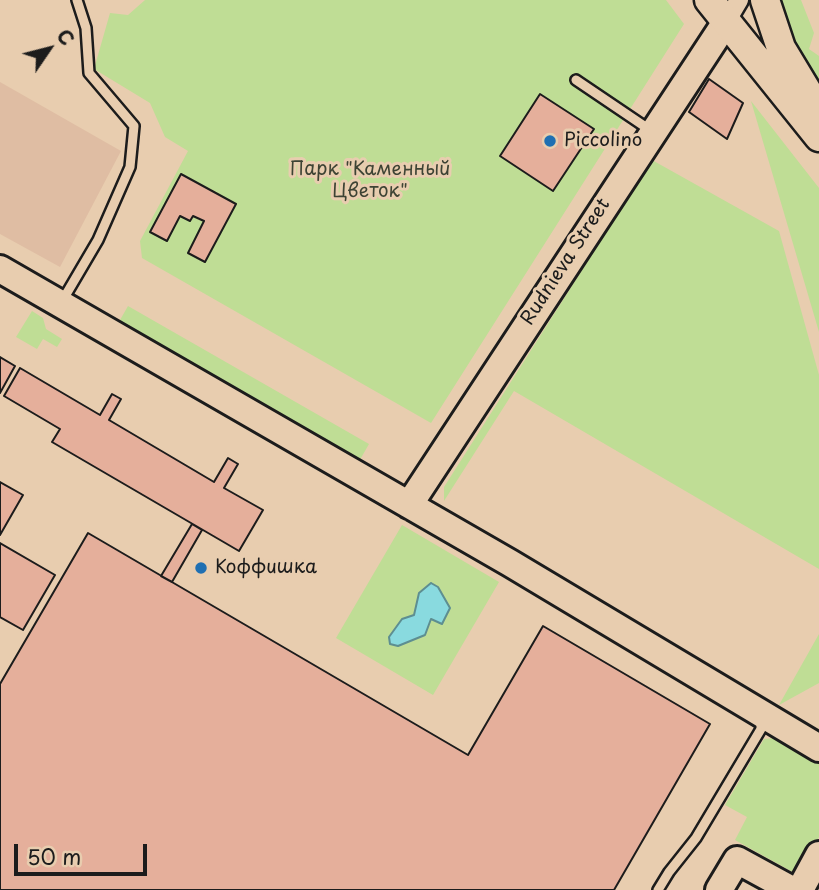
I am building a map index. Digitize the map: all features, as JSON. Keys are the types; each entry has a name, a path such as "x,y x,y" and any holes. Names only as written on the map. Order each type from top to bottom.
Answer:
{"main road":[{"path":"765,0 781,48 819,111"},
{"path":"725,7 819,120"},
{"path":"725,7 819,137"}],"street":[{"name":"Rudnieva Street","path":"409,505 652,131 725,7"},
{"path":"0,270 409,505 819,748"},
{"path":"800,890 819,855"},
{"path":"719,890 737,860 792,890"}],"lane":[{"path":"61,303 98,240 130,167 134,126 89,73 86,28 77,0"},
{"path":"576,80 652,131"},
{"path":"658,890 696,838 761,729 761,713"}],"shaded area":[{"path":"0,82 121,151 60,267 0,234"}],"green space":[{"name":"Парк \"Каменный Цветок\"","path":"145,0 666,0 684,24 431,423 142,258 140,241 188,151 165,137 150,103 94,69 110,13 128,15"},
{"path":"781,0 801,0 814,33 809,49 819,56 819,87 798,60"},
{"path":"751,101 819,188 819,332"},
{"path":"652,160 779,231 819,375 819,569 514,391 444,501 444,487"},
{"path":"128,306 369,444 357,465 116,327"},
{"path":"32,311 43,318 46,329 62,339 57,347 43,339 37,349 16,337"},
{"path":"402,525 499,582 433,695 336,638"},
{"path":"819,634 819,683 779,705"},
{"path":"786,737 819,755 819,837 798,875 735,840 747,817 725,805 764,739"}],"water":[{"path":"431,583 438,587 450,608 442,624 431,619 425,635 398,646 390,644 389,637 402,619 414,615 419,593"}],"building":[{"path":"709,79 743,103 727,139 689,112"},
{"path":"540,94 594,129 553,191 500,156"},
{"path":"181,174 236,204 205,262 188,253 204,221 193,216 190,221 180,216 167,241 150,232"},
{"path":"0,357 15,366 0,393"},
{"path":"20,368 100,415 112,394 121,399 109,420 214,482 228,458 238,464 224,488 263,510 239,551 52,442 60,429 4,396"},
{"path":"0,482 23,495 0,535"},
{"path":"192,524 202,530 172,582 161,576"},
{"path":"88,533 468,755 543,626 710,724 614,890 0,890 0,684"},
{"path":"0,543 55,575 23,630 0,617"}],"place":[{"name":"Piccolino","path":"550,141"},
{"name":"Коффишка","path":"201,568"}]}
